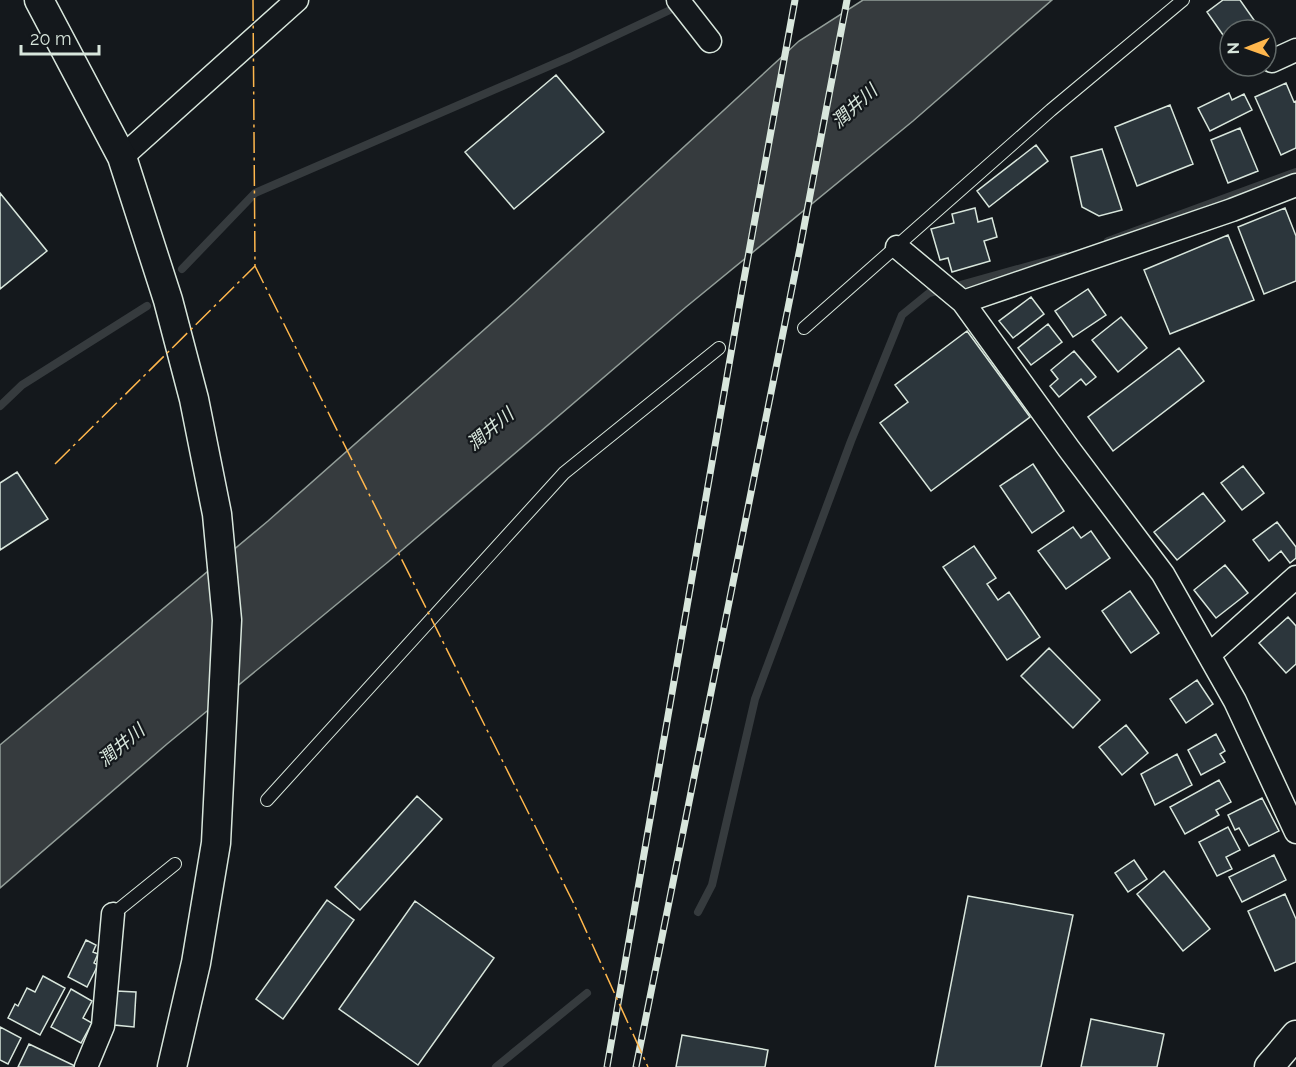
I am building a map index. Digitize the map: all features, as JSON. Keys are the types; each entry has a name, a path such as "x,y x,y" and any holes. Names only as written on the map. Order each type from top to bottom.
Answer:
{"street":[{"path":"39,0 122,157 168,300 194,399 217,514 227,620 216,843 196,963 172,1067"},
{"path":"122,157 297,0"},
{"path":"678,0 710,41"},
{"path":"1278,58 1296,50"},
{"path":"954,294 1221,214 1296,185"},
{"path":"897,247 954,294 1163,574 1235,702 1296,832"},
{"path":"1210,654 1296,577"},
{"path":"87,1067 103,1026 113,914"},
{"path":"1269,1067 1296,1035"}],"lane":[{"path":"804,328 1051,110 1183,0"},
{"path":"267,800 564,473 719,348"},
{"path":"113,914 175,864"}],"water":[{"name":"潤井川","path":"863,0 1052,0 913,121 686,307 388,562 167,744 0,888 0,745 268,521 513,304 799,41"}],"building":[{"path":"1223,0 1240,0 1253,18 1218,18 1218,28 1207,12"},
{"path":"556,75 604,132 514,209 465,152"},
{"path":"1286,83 1294,102 1296,101 1296,148 1281,155 1255,97"},
{"path":"1229,93 1232,100 1244,94 1252,110 1210,131 1198,108"},
{"path":"1170,105 1193,164 1137,186 1115,127"},
{"path":"1240,128 1258,171 1228,183 1211,140"},
{"path":"1036,145 1048,161 989,207 977,191"},
{"path":"1102,149 1122,210 1099,216 1082,207 1071,157"},
{"path":"0,193 47,251 0,289"},
{"path":"975,208 978,222 992,218 997,237 984,241 990,261 952,272 948,258 940,260 931,229 954,223 952,214"},
{"path":"1285,208 1296,236 1296,281 1264,294 1238,227"},
{"path":"1228,235 1254,300 1170,334 1144,270"},
{"path":"1088,289 1106,315 1073,337 1055,311"},
{"path":"1031,297 1044,314 1013,338 999,321"},
{"path":"1121,317 1147,348 1118,372 1092,340"},
{"path":"1048,324 1062,342 1031,365 1018,348"},
{"path":"967,331 1030,417 931,491 880,423 908,402 895,385"},
{"path":"1179,348 1204,381 1113,451 1088,417"},
{"path":"1074,351 1096,377 1086,385 1081,379 1059,397 1050,386 1058,379 1051,370"},
{"path":"1033,464 1064,511 1032,533 1000,486"},
{"path":"1243,466 1264,493 1242,510 1221,483"},
{"path":"17,472 48,519 0,550 0,483"},
{"path":"1203,493 1225,521 1177,560 1154,532"},
{"path":"1277,522 1296,547 1296,558 1290,563 1281,551 1269,561 1253,540"},
{"path":"1073,527 1081,538 1091,531 1110,558 1066,589 1038,551"},
{"path":"974,546 996,578 987,584 998,600 1009,592 1040,637 1007,660 943,567"},
{"path":"1225,565 1248,593 1216,618 1194,590"},
{"path":"1130,591 1159,633 1131,653 1102,611"},
{"path":"1288,617 1296,626 1296,664 1286,673 1259,643"},
{"path":"1049,648 1100,700 1073,728 1021,676"},
{"path":"1197,680 1213,704 1186,723 1170,699"},
{"path":"1126,725 1148,753 1122,775 1099,747"},
{"path":"1216,734 1225,751 1220,754 1225,762 1201,775 1188,750"},
{"path":"1177,754 1192,785 1155,805 1141,774"},
{"path":"1219,780 1231,802 1216,810 1219,815 1185,834 1170,807"},
{"path":"417,796 442,819 360,910 335,887"},
{"path":"1262,798 1279,831 1249,846 1239,828 1235,830 1228,815"},
{"path":"1228,827 1240,850 1226,857 1232,869 1217,876 1199,842"},
{"path":"1274,855 1286,880 1242,902 1229,877"},
{"path":"1134,860 1147,879 1128,892 1115,873"},
{"path":"1164,871 1210,929 1183,951 1137,894"},
{"path":"1285,894 1296,919 1296,962 1275,971 1248,911"},
{"path":"968,896 1073,915 1041,1067 935,1067"},
{"path":"327,900 354,920 283,1019 256,999"},
{"path":"415,901 494,958 418,1065 339,1009"},
{"path":"86,940 96,945 93,952 98,954 94,963 98,965 87,987 68,977"},
{"path":"43,976 65,988 40,1035 8,1018 15,1004 18,1006 27,988 35,992"},
{"path":"71,989 92,1001 83,1018 92,1023 81,1043 51,1027"},
{"path":"116,991 136,992 134,1027 114,1025"},
{"path":"1091,1019 1164,1034 1157,1067 1081,1067"},
{"path":"0,1027 21,1038 8,1064 0,1060"},
{"path":"682,1035 768,1050 765,1067 676,1067"},
{"path":"29,1044 75,1066 18,1067"}],"waterway":[{"path":"182,269 255,193 570,57 670,10"},
{"path":"1108,241 1296,172"},
{"path":"953,287 1065,256"},
{"path":"698,912 712,885 755,699 851,441 902,315 929,293 941,290"},
{"path":"0,406 22,385 147,306"},
{"path":"496,1067 587,993"}],"railway":[{"path":"607,1067 742,290 795,0"},
{"path":"636,1067 800,248 847,0"}],"power":[{"path":"253,0 255,266 573,902 648,1067"},
{"path":"55,464 255,266"}]}
